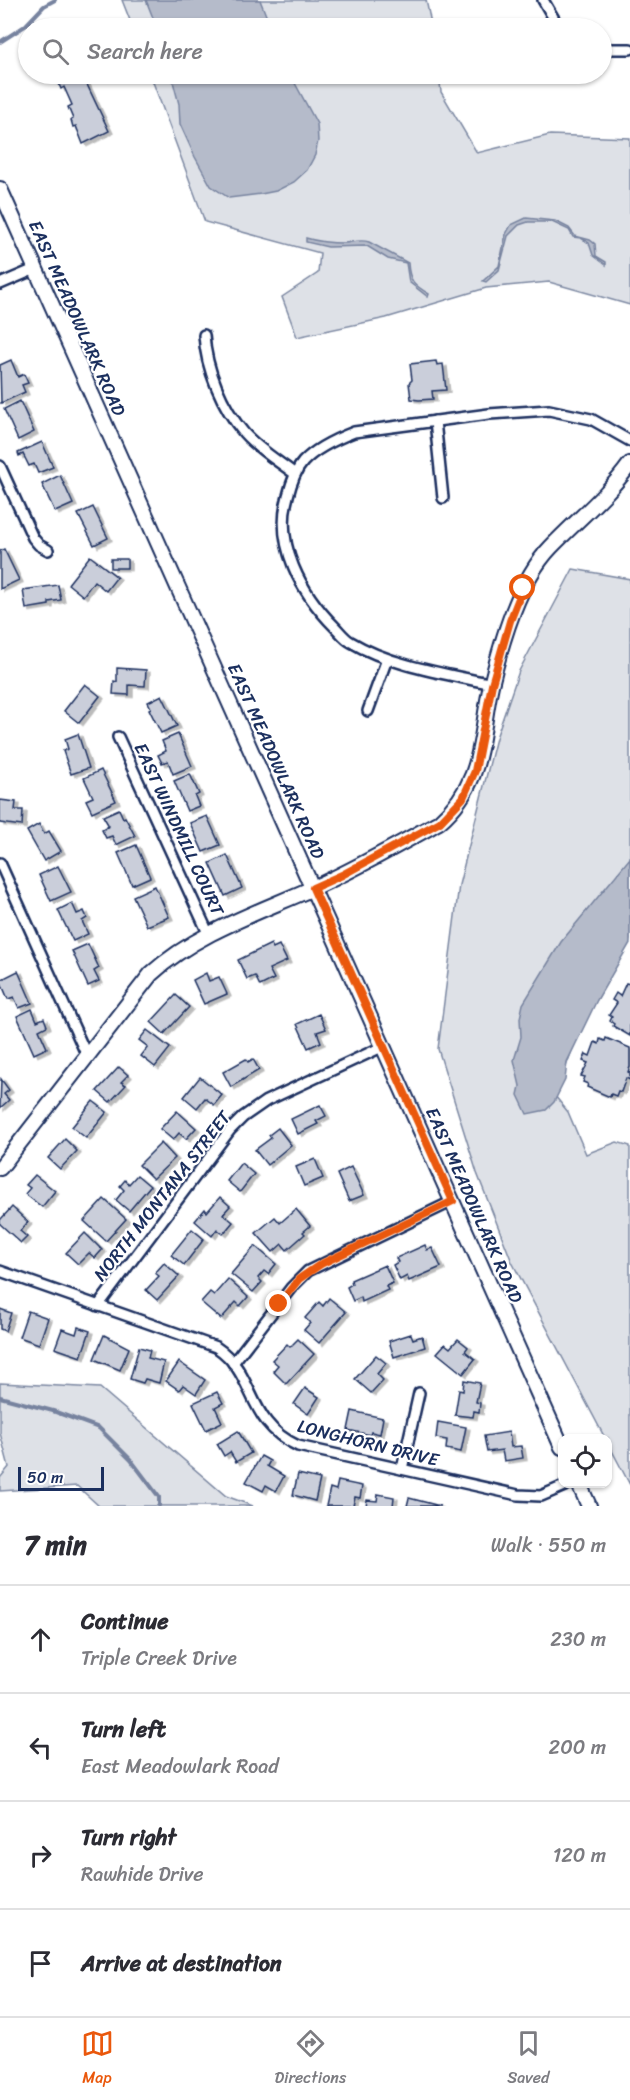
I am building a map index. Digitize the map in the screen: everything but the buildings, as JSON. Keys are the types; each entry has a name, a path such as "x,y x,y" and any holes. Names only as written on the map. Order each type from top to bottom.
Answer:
{"main road":[{"name":"EAST MEADOWLARK ROAD","path":"0,189 558,1438"},
{"path":"0,1167 151,974 179,951 209,935 342,875 433,826 451,813 463,798 475,771 492,684 510,621 523,588 536,565 550,548 599,502 630,464"},
{"path":"581,1488 589,1506"}],"street":[{"path":"543,0 554,18"},
{"path":"612,49 630,49"},
{"path":"0,284 35,268"},
{"path":"204,335 205,349 215,382 234,417 249,437 295,474"},
{"path":"492,684 387,659 350,642 321,613 297,576 285,541 284,508 295,474 314,453 354,432 500,413 549,410 591,419 630,441"},
{"path":"435,421 443,498"},
{"path":"0,466 33,538 48,550"},
{"path":"368,711 387,659"},
{"name":"EAST WINDMILL COURT","path":"118,737 209,935"},
{"path":"0,862 87,1056"},
{"name":"NORTH MONTANA STREET","path":"98,1306 230,1130 243,1117 266,1101 384,1046"},
{"path":"233,1363 291,1288 308,1271 453,1201"},
{"name":"LONGHORN DRIVE","path":"0,1271 209,1344 233,1363 260,1416 280,1436 298,1446 518,1496 533,1497 560,1488"},
{"path":"402,1469 419,1394"}],"shaded area":[{"path":"122,0 426,0 430,18 129,18"},
{"path":"154,84 440,84 441,92 477,153 550,135 630,138 630,305 549,282 486,288 386,318 297,337 282,297 318,273 320,253 205,222"},
{"path":"573,569 630,579 630,940 579,1032 555,1096 568,1112 586,1154 617,1142 630,1146 630,1485 612,1451 612,1434 603,1434 512,1262 477,1173 438,1049 459,885 496,738 519,671"},
{"path":"0,1383 100,1388 226,1496 253,1506 99,1506 77,1486 0,1491 0,1478 9,1467 0,1433"}],"water":[{"path":"146,0 260,0 267,18 153,18"},
{"path":"174,84 295,84 317,124 318,141 315,155 307,170 294,182 276,191 229,198 211,186 195,157 180,124 179,104"},
{"path":"526,218 555,221 569,228 575,236 590,240 595,244 596,256 606,262 606,265 593,255 589,243 581,238 573,237 569,230 552,222 528,222 519,225 508,236 499,270 486,282 483,281 499,266 506,234 511,225"},
{"path":"306,238 345,243 369,242 408,263 411,278 416,285 429,294 428,297 409,282 406,263 388,259 367,246 328,247 306,242"},
{"path":"630,858 630,943 597,1000 567,1062 565,1080 554,1102 546,1110 527,1114 518,1095 520,1086 514,1060 521,1037 520,1018 523,1004 561,942"}],"waterway":[{"path":"33,18 44,6 55,0"},
{"path":"0,42 18,30"},
{"path":"0,1397 53,1411 99,1428 131,1460 159,1497 159,1506"}],"route":[{"path":"279,1304 308,1271 453,1201 313,888 342,875 440,822 463,798 475,771 492,684 510,621 523,588"}]}
